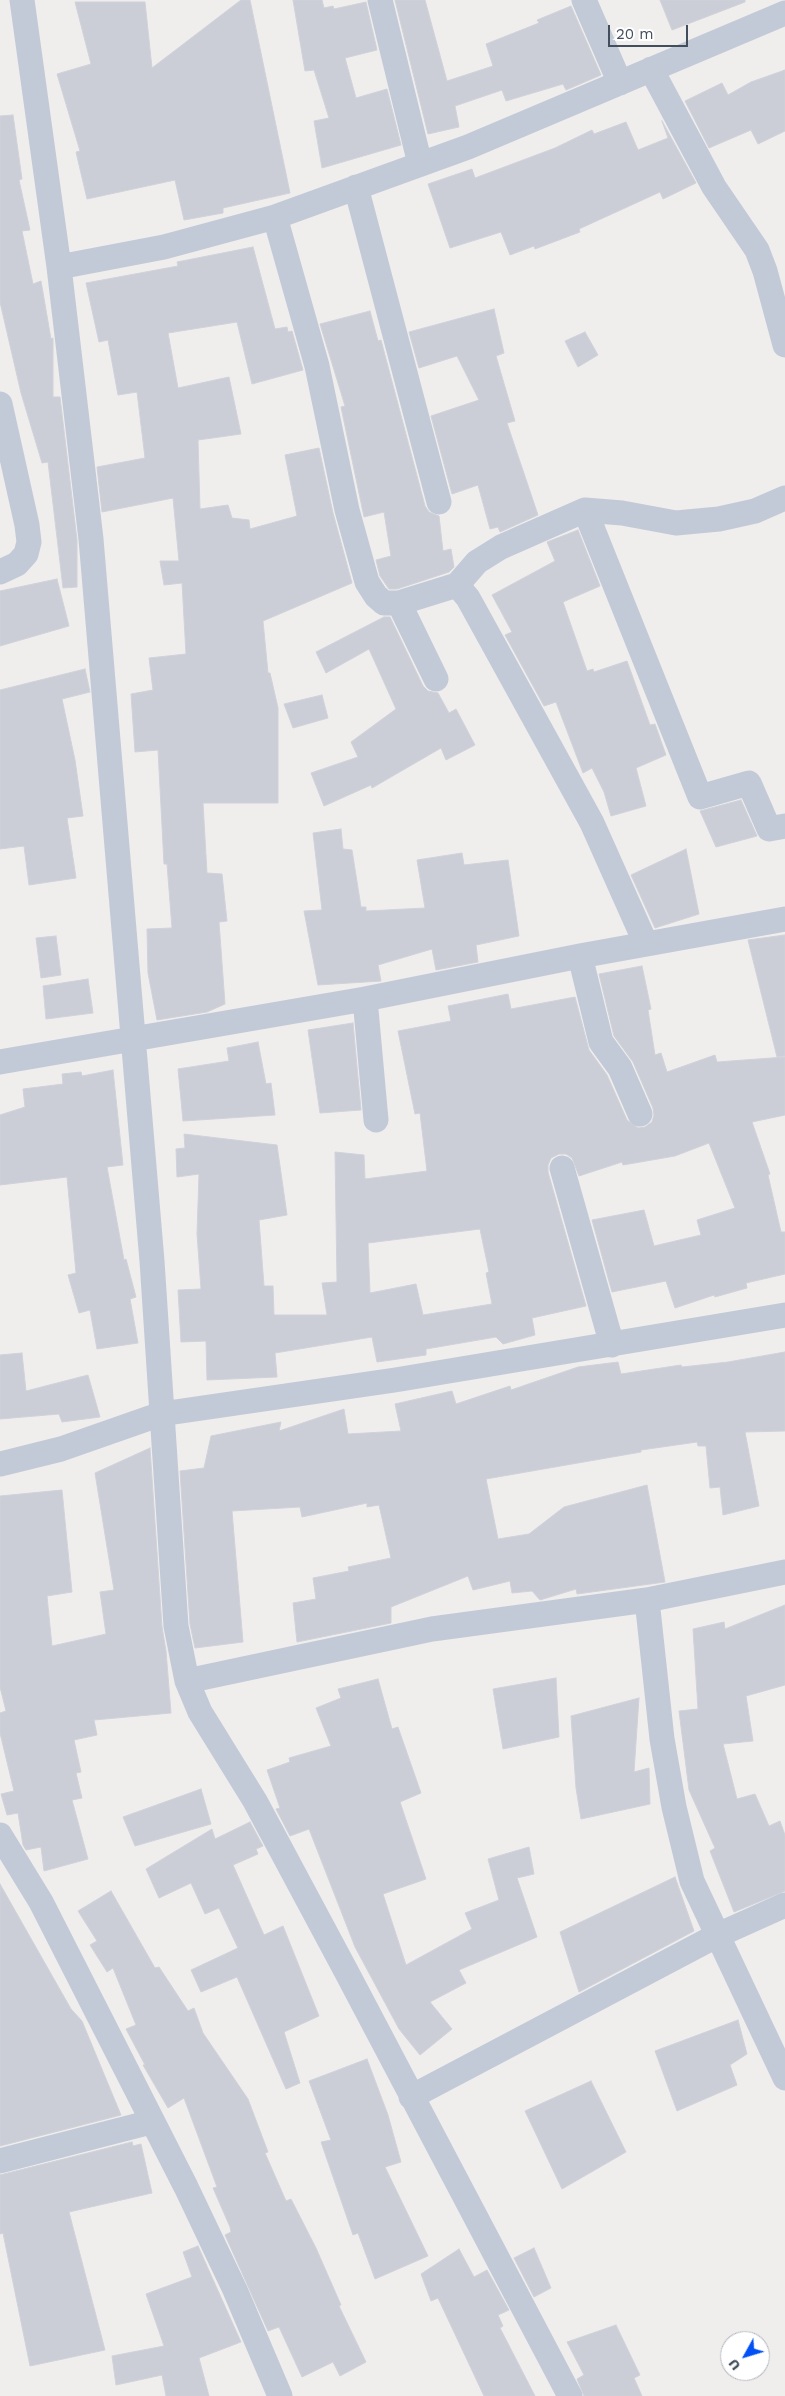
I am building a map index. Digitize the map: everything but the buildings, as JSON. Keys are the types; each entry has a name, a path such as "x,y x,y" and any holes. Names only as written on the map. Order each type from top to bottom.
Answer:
{"street":[{"path":"22,0 59,267 92,539 134,1040 176,1626 187,1681 200,1712 255,1801 570,2396"},
{"path":"380,0 420,164"},
{"path":"584,0 620,83"},
{"path":"59,267 164,247 275,217 468,147 785,13"},
{"path":"651,69 714,187 738,219 756,250 765,271 785,345"},
{"path":"356,188 439,502"},
{"path":"275,217 317,366 347,510 367,582 376,596 384,603 399,603 456,585 477,562 501,547 585,510 622,512 676,523 719,520 755,511 785,498"},
{"path":"0,404 27,525 29,542 26,554 17,564 0,572"},
{"path":"585,510 700,797 749,783 770,829 785,826"},
{"path":"456,585 468,598 592,823 646,944"},
{"path":"399,603 436,679"},
{"path":"0,1062 365,999 580,956 785,919"},
{"path":"580,956 601,1042 620,1068 640,1114"},
{"path":"365,999 376,1120"},
{"path":"562,1168 612,1345"},
{"path":"0,1464 61,1449 161,1414 386,1382 785,1315"},
{"path":"187,1681 432,1629 647,1600 785,1572"},
{"path":"647,1600 662,1739 674,1807 692,1881 716,1936 785,2078"},
{"path":"0,1835 41,1902 235,2290 280,2396"},
{"path":"411,2097 716,1936 785,1905"},
{"path":"0,2161 151,2122"}]}
